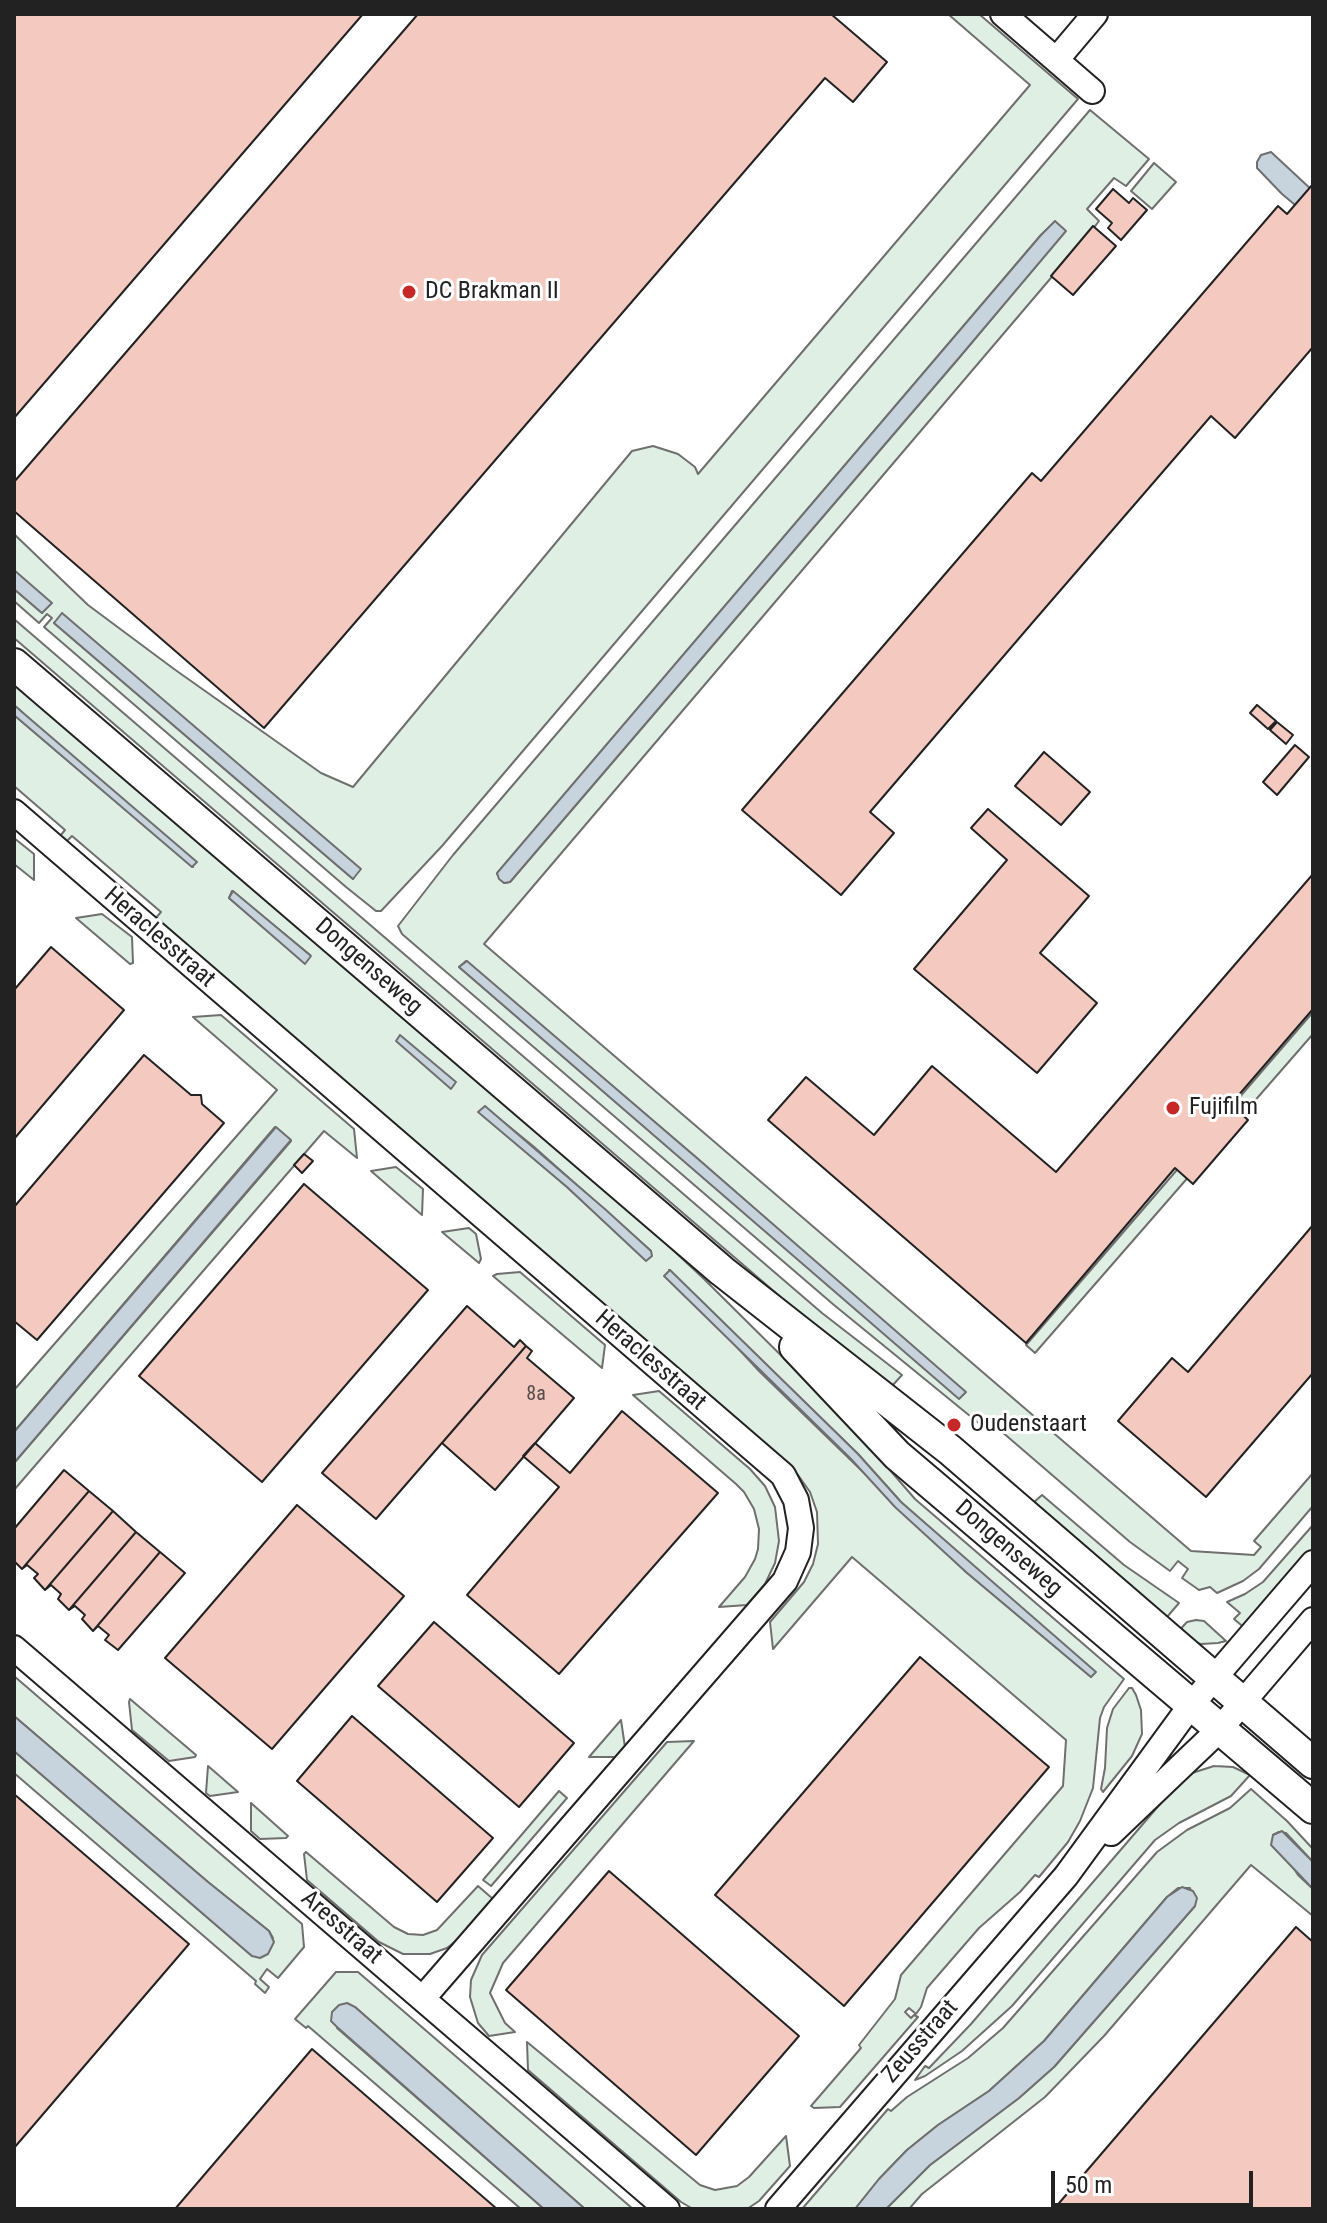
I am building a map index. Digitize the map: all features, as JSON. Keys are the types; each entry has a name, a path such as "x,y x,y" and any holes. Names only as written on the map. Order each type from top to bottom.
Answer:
{"street":[{"path":"1003,14 1092,91"},
{"path":"1057,59 1095,14"},
{"name":"Dongenseweg","path":"14,664 722,1271 950,1450 1313,1763"},
{"name":"Heraclesstraat","path":"14,812 783,1475 796,1500 801,1528 798,1552 785,1581 423,1998"},
{"name":"Dongenseweg","path":"722,1271 897,1455 1313,1808"},
{"path":"1215,1678 1313,1563"},
{"path":"1243,1704 1313,1620"},
{"name":"Aresstraat","path":"14,1648 667,2209"},
{"name":"Zeusstraat","path":"778,2209 1066,1876 1191,1705 1215,1678"},
{"name":"Zeusstraat","path":"1066,1876 1243,1704"}],"green space":[{"path":"948,14 979,14 1078,99 442,846 381,911 376,911 346,887 44,627 52,618 47,614 39,623 14,601 14,589 42,613 14,582 14,534 88,605 321,773 353,787 632,451 653,446 678,454 695,467 698,474 1030,85","holes":["55,622 353,879 54,623"]},
{"path":"1090,110 1149,159 1126,186 1114,178 1087,209 1099,221 1096,225 484,944 1191,1551 1254,1555 1261,1547 1254,1541 1313,1473 1313,1506 1259,1569 1243,1581 1217,1593 1210,1587 1199,1590 1182,1578 1188,1569 1178,1561 1170,1571 1130,1542 987,1419 981,1425 834,1305 402,934 398,926 453,855","holes":["1055,222 1065,231 510,882 504,883 497,874","466,961 698,1159 965,1393 959,1398 459,967"]},
{"path":"1154,163 1176,182 1152,209 1131,191"},
{"path":"14,619 822,1313 902,1375 892,1386 883,1385 14,638"},
{"path":"14,681 641,1220 825,1399 915,1499 1124,1679 1100,1718 1093,1788 1068,1842 1039,1877 1035,1875 979,1928 927,1988 916,2014 909,2008 905,2012 911,2018 914,2015 918,2017 840,2107 811,2106 861,2048 859,2045 895,1999 901,1975 1063,1786 1066,1740 852,1557 773,1649 770,1622 804,1582 818,1544 817,1512 810,1492 798,1475 154,920 161,912 72,836 65,843 60,836 65,830 14,786 14,715 193,867 14,705","holes":["232,891 310,955 305,963 229,898","485,1107 533,1146 651,1251 646,1260 479,1112","669,1270 858,1454 901,1502 1091,1677 966,1572 759,1371"]},
{"path":"14,838 34,854 34,880 14,864"},
{"path":"102,914 132,937 133,963 130,964 76,918"},
{"path":"1313,1012 1313,1034 1035,1353 1026,1345"},
{"path":"221,1015 354,1129 357,1158 324,1131 14,1490 14,1463 291,1141 275,1127 14,1432 14,1390 277,1090 193,1017"},
{"path":"396,1167 423,1189 422,1215 371,1171"},
{"path":"469,1228 476,1234 481,1259 479,1263 442,1232"},
{"path":"520,1272 605,1345 602,1368 493,1276"},
{"path":"659,1391 750,1469 765,1486 775,1507 779,1541 775,1563 765,1584 747,1605 719,1607 745,1577 755,1559 759,1529 754,1509 736,1484 633,1395"},
{"path":"1042,1495 1124,1565 1179,1603 1161,1624 1032,1504"},
{"path":"1313,1525 1313,1553 1247,1630 1234,1619 1240,1613 1227,1602 1263,1582"},
{"path":"1204,1621 1226,1641 1201,1644 1176,1634 1187,1622"},
{"path":"14,1676 302,1924 304,1947 278,1978 267,1969 260,1979 269,1987 265,1993 255,1984 256,1981 14,1773 14,1751 252,1956 273,1938 269,1931 14,1716"},
{"path":"1129,1688 1136,1695 1141,1710 1142,1734 1132,1756 1103,1792 1107,1728 1113,1709"},
{"path":"130,1699 195,1757 169,1761 132,1730"},
{"path":"621,1720 625,1747 616,1757 589,1757"},
{"path":"694,1741 503,1963 490,1993 505,2023 515,2032 489,2036 478,2023 470,1997 471,1980 482,1955 667,1742"},
{"path":"208,1766 238,1792 210,1796 206,1793"},
{"path":"1214,1766 1233,1767 1250,1775 1231,1796 1179,1823 1155,1840 1012,2006 962,2051 915,2080 925,2066 929,2068 971,2024 1167,1796 1189,1774"},
{"path":"1251,1789 1313,1849 1313,1862 1286,1833 1273,1835 1298,1875 1313,1889 1313,1916 1251,1865 1104,2036 1045,2097 922,2194 909,2209 886,2209 930,2165 1019,2098 1054,2067 1195,1906 1190,1888 1178,1888 1044,2041 989,2091 907,2150 855,2209 802,2209 888,2109 891,2111 907,2097 968,2058 1003,2028 1157,1852 1187,1830 1230,1808"},
{"path":"559,1791 567,1798 491,1886 483,1880"},
{"path":"251,1803 288,1836 260,1839 251,1831"},
{"path":"306,1852 394,1927 408,1934 423,1935 437,1930 478,1886 493,1899 461,1937 447,1948 430,1954 403,1954 379,1942 307,1880"},
{"path":"336,1972 358,1972 633,2209 585,2209 355,2007 337,2028 544,2209 521,2209 308,2026 306,2028 295,2019"},
{"path":"527,2042 700,2185 715,2190 737,2186 786,2136 790,2166 759,2201 747,2209 693,2209 528,2070"}],"shaded area":[{"path":"1271,152 1313,191 1313,220 1257,168 1261,155"},
{"path":"1055,221 1066,231 958,359 510,882 504,883 499,879 497,873"},
{"path":"14,570 52,603 42,613 14,589"},
{"path":"62,613 361,869 353,879 54,623"},
{"path":"14,705 197,862 192,867 14,715"},
{"path":"233,891 311,956 305,964 229,898"},
{"path":"467,961 966,1392 959,1399 459,967"},
{"path":"400,1035 456,1082 451,1089 396,1041"},
{"path":"485,1106 606,1210 651,1251 652,1256 646,1261 567,1187 478,1112"},
{"path":"276,1127 291,1140 14,1463 14,1432"},
{"path":"670,1270 858,1454 901,1502 1096,1672 1091,1677 966,1572 895,1507 851,1459 664,1276"},
{"path":"14,1716 269,1931 274,1942 268,1954 260,1958 252,1956 14,1751"},
{"path":"1282,1831 1313,1862 1313,1889 1271,1845 1273,1835"},
{"path":"1182,1887 1193,1891 1197,1898 1195,1906 1054,2067 1019,2098 930,2165 886,2209 855,2209 907,2150 989,2091 1044,2041 1167,1897"},
{"path":"347,2003 585,2209 544,2209 331,2021 332,2012 339,2005"}],"building":[{"path":"14,14 363,14 14,418"},
{"name":"DC Brakman II","path":"418,14 831,14 887,62 853,102 825,78 264,728 14,511 14,482"},
{"path":"1313,184 1313,347 1235,438 1211,416 1033,622 870,812 894,833 841,895 742,810 1032,473 1041,481 1278,206 1287,214"},
{"path":"1113,189 1129,203 1133,198 1147,210 1121,240 1108,228 1112,223 1096,209"},
{"path":"1093,226 1116,246 1073,295 1051,276"},
{"path":"1257,705 1276,721 1268,729 1250,713"},
{"path":"1277,722 1293,735 1286,744 1270,730"},
{"path":"1295,745 1309,757 1277,795 1263,782"},
{"path":"1044,752 1090,792 1061,825 1015,786"},
{"path":"988,809 1089,896 1040,953 1097,1003 1037,1073 914,969 1007,860 971,828"},
{"name":"Fujifilm","path":"1313,874 1313,1009 1231,1104 1248,1120 1193,1184 1175,1168 1026,1343 768,1120 806,1077 874,1135 932,1066 1056,1172"},
{"path":"51,947 124,1010 14,1139 14,990"},
{"path":"144,1055 191,1095 201,1095 202,1104 224,1123 37,1340 14,1321 14,1207"},
{"path":"304,1154 313,1161 302,1173 294,1165"},
{"path":"304,1184 428,1290 262,1482 139,1376"},
{"path":"1313,1225 1313,1373 1206,1497 1118,1421 1172,1358 1188,1372"},
{"path":"467,1306 514,1347 520,1340 526,1346 376,1519 322,1473"},
{"path":"526,1346 532,1351 527,1358 574,1398 495,1490 442,1443"},
{"path":"622,1411 718,1493 559,1674 467,1595 559,1487 523,1456 535,1443 570,1473"},
{"path":"64,1470 89,1491 22,1569 14,1561 14,1529"},
{"path":"89,1491 113,1511 45,1590 34,1578 38,1574 27,1565 22,1569"},
{"path":"297,1505 404,1596 272,1749 165,1658"},
{"path":"113,1511 136,1532 69,1610 58,1599 61,1594 51,1585 45,1590"},
{"path":"136,1532 160,1552 93,1631 82,1619 85,1615 75,1606 69,1610"},
{"path":"160,1552 185,1573 118,1650 105,1640 109,1635 98,1626 93,1631"},
{"path":"434,1622 574,1743 519,1807 378,1686"},
{"path":"920,1657 1049,1767 844,2006 715,1895"},
{"path":"352,1716 493,1838 437,1902 297,1781"},
{"path":"14,1794 189,1944 14,2148"},
{"path":"609,1871 799,2036 696,2155 506,1990"},
{"path":"1296,1927 1313,1942 1313,2209 1054,2209"},
{"path":"312,2049 497,2209 175,2209"}],"place":[{"name":"DC Brakman II","path":"409,292"},
{"name":"Fujifilm","path":"1173,1108"},
{"name":"Oudenstaart","path":"954,1425"}]}
